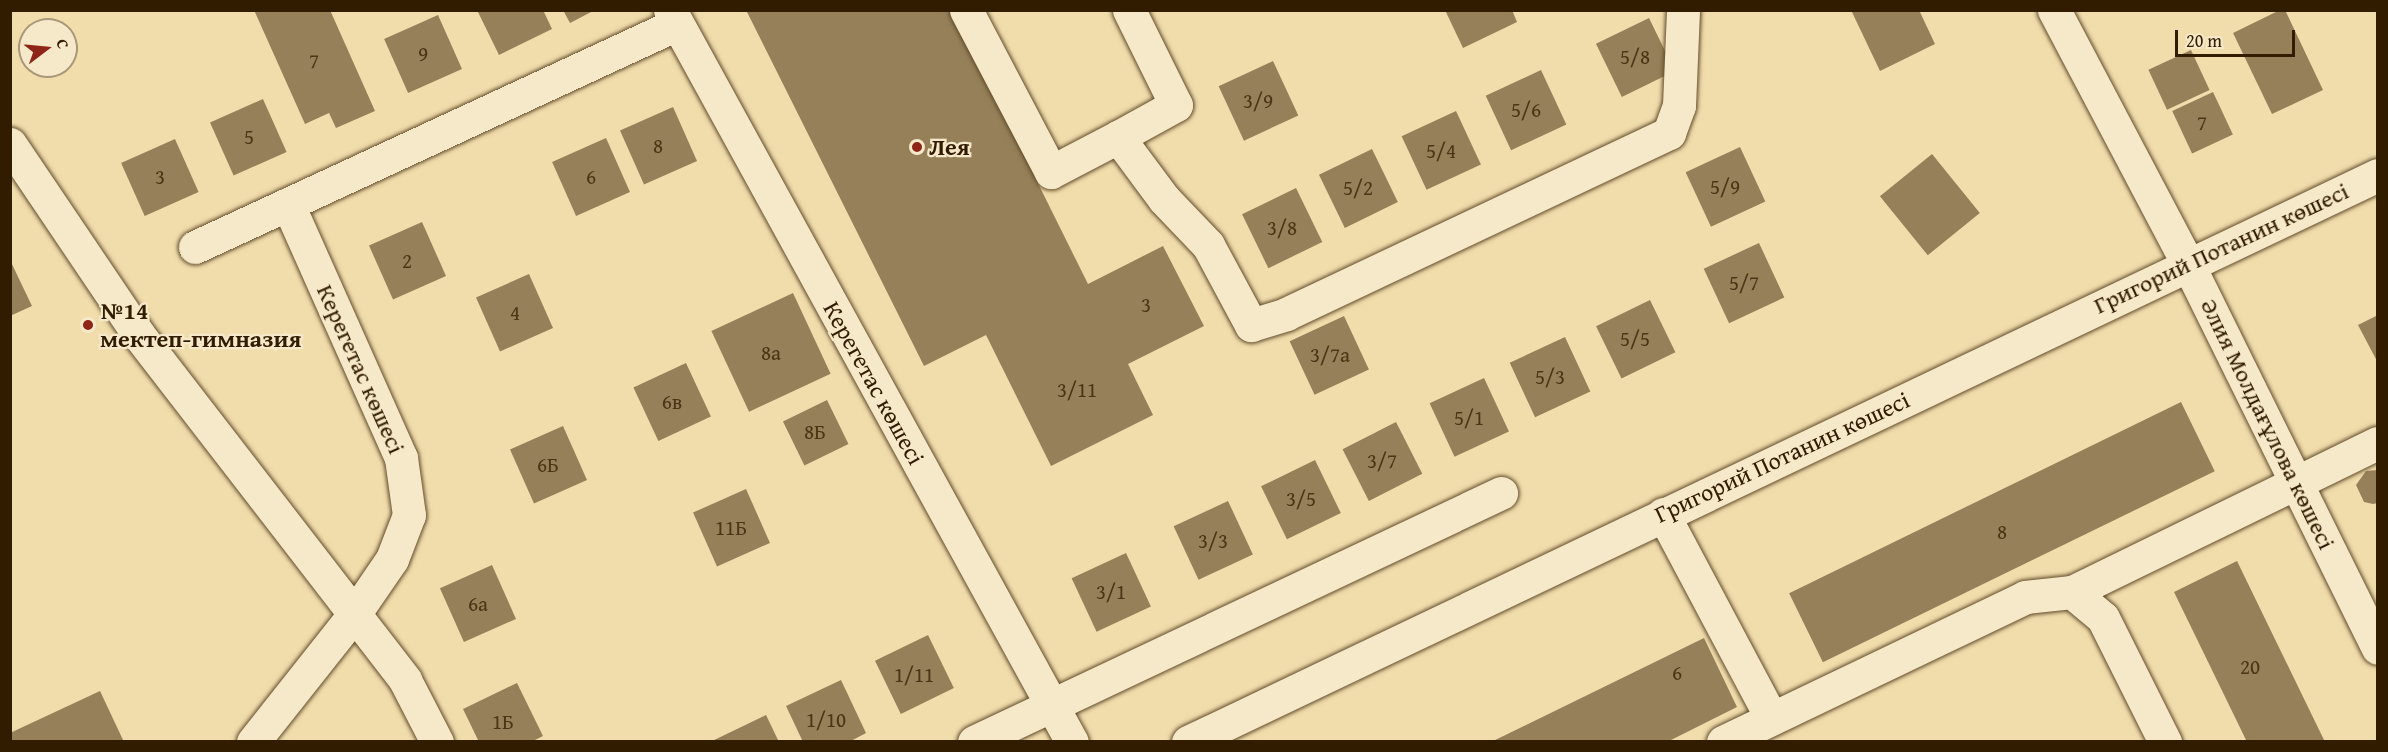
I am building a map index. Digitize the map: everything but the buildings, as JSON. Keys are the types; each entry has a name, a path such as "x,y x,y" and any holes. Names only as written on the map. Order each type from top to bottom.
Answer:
{"street":[{"path":"966,10 1051,172 1176,105 1129,10"},
{"path":"1118,137 1164,199 1208,245 1251,325 1286,314 1669,133 1679,106 1683,10"},
{"name":"Әлия Молдағұлова көшесі","path":"2054,10 2188,264 2298,482 2378,648"},
{"name":"Керегетас көшесі","path":"195,247 674,17 1072,741"},
{"path":"10,144 138,334 353,616 405,680 437,741"},
{"name":"Григорий Потанин көшесі","path":"1188,741 2378,175"},
{"name":"Керегетас көшесі","path":"253,741 353,616 392,559 409,515 401,458 288,204"},
{"path":"1723,741 2025,597 2072,592 2378,443"},
{"path":"974,741 1501,493"},
{"path":"1662,514 1771,717"},
{"path":"2072,592 2103,618 2157,739"}],"place":[{"name":"Лея","path":"917,147"},
{"name":"№14 мектеп-гимназия","path":"88,325"}]}
